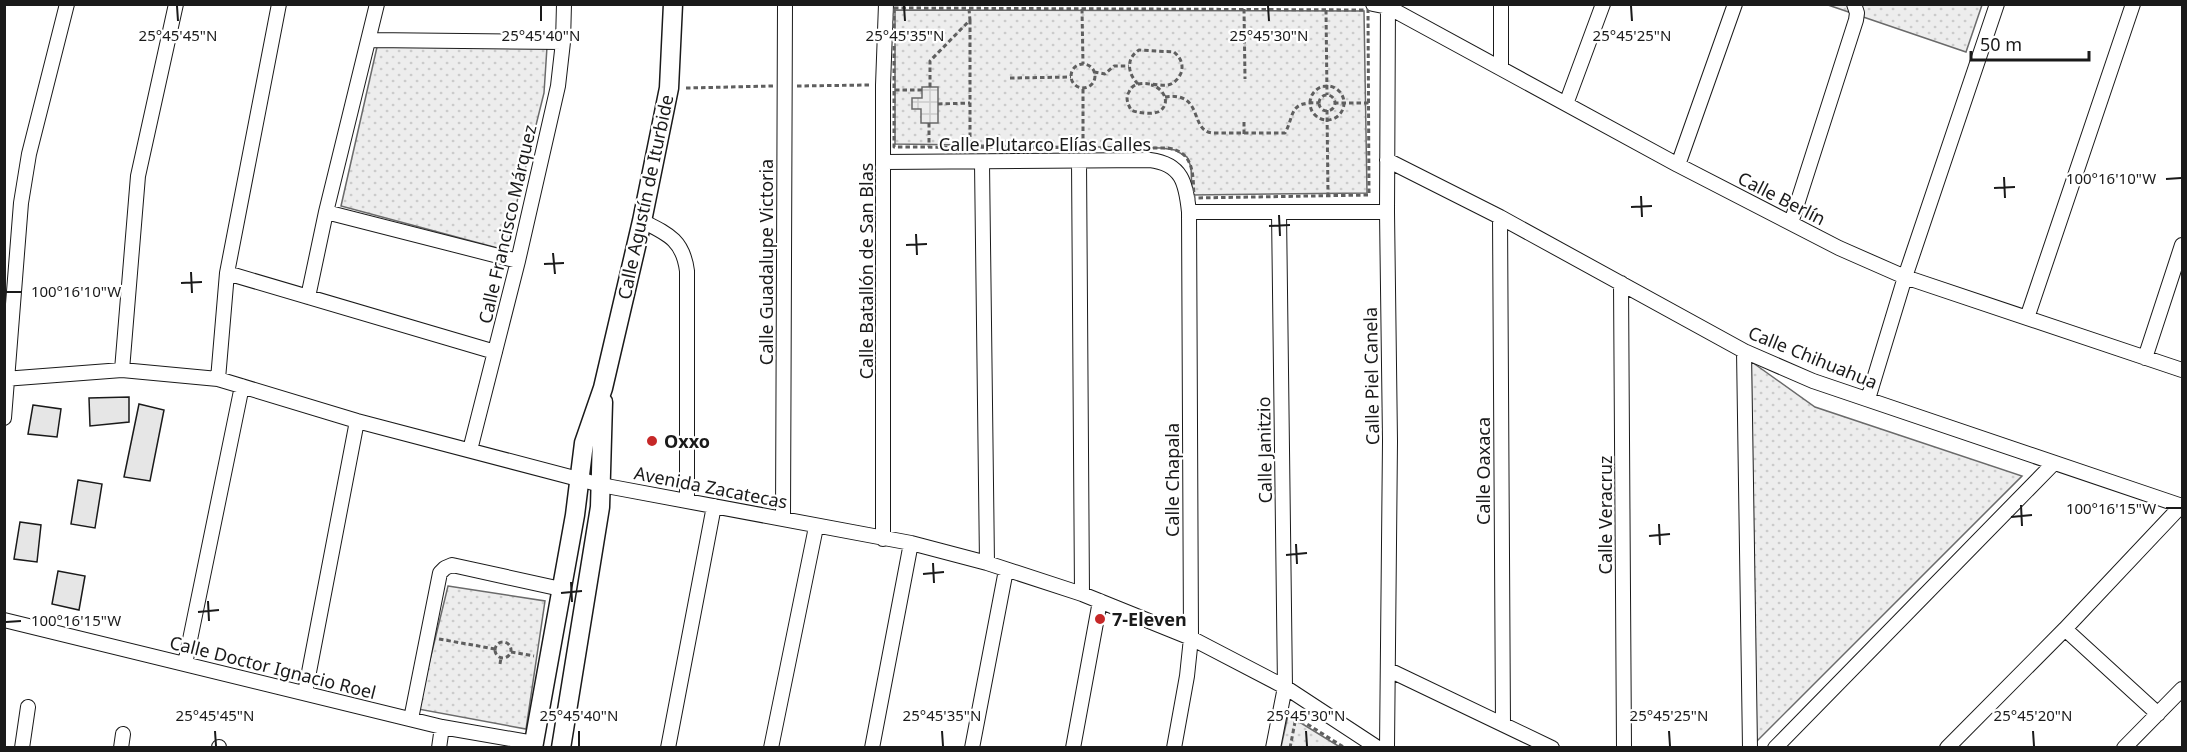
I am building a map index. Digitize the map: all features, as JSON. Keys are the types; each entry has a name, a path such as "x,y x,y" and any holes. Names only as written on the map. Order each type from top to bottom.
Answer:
{"street":[{"path":"4,418 21,203 27,164 67,4"},
{"path":"122,370 138,176 176,4"},
{"path":"218,379 226,273 279,4"},
{"path":"308,297 326,212 377,4"},
{"name":"Calle Francisco Márquez","path":"470,450 518,261 558,86 564,4"},
{"name":"Calle Agustín de Iturbide","path":"533,745 584,443 603,388 642,221 669,88 673,4"},
{"name":"Calle Guadalupe Victoria","path":"783,519 785,4"},
{"name":"Calle Batallón de San Blas","path":"883,539 886,4"},
{"name":"Calle Berlín","path":"1373,4 1388,6 1678,165 1867,261 1905,277 2182,370"},
{"path":"1501,68 1502,4"},
{"path":"1566,104 1603,4"},
{"path":"1678,165 1735,4"},
{"path":"1868,399 1905,277 1997,4"},
{"path":"2027,318 2133,4"},
{"name":"Calle Piel Canela","path":"1387,747 1390,441 1387,212 1388,6"},
{"path":"1791,223 1856,20 1855,6"},
{"path":"370,40 563,42"},
{"path":"1081,154 1082,594"},
{"name":"Calle Plutarco Elías Calles","path":"884,162 982,163 1081,154 1160,161 1172,167 1181,176 1186,190 1189,212"},
{"name":"Calle Chihuahua","path":"1387,160 1500,217 1744,351 1803,377 2182,505"},
{"path":"982,163 987,563"},
{"path":"326,212 518,261"},
{"path":"1189,212 1387,212"},
{"name":"Calle Chapala","path":"1174,747 1188,676 1191,638 1189,212"},
{"name":"Calle Janitzio","path":"1279,212 1285,687"},
{"name":"Calle Oaxaca","path":"1500,217 1503,724"},
{"path":"642,221 669,235 680,246 685,258 687,271 687,500"},
{"path":"2145,358 2182,245"},
{"path":"226,273 495,352"},
{"name":"Calle Veracruz","path":"1621,283 1624,747"},
{"path":"1744,351 1750,747"},
{"name":"Avenida Zacatecas","path":"7,379 122,370 218,379 357,421 579,480 816,527 911,543 987,563 1082,594 1191,638 1285,687 1378,747"},
{"path":"185,664 242,386"},
{"name":"Calle Agustín de Iturbide","path":"561,747 598,524 603,388"},
{"path":"305,693 357,421"},
{"path":"1774,747 2054,463"},
{"path":"1947,747 2065,629 2182,505"},
{"path":"668,747 714,506"},
{"path":"771,747 816,527"},
{"path":"872,747 911,543"},
{"path":"411,719 440,573 445,568 452,565 561,589"},
{"path":"972,747 1006,570"},
{"path":"1073,747 1100,601"},
{"name":"Calle Doctor Ignacio Roel","path":"4,620 442,727 533,745"},
{"path":"2065,629 2158,714"},
{"path":"1389,670 1552,747"},
{"path":"1274,747 1285,687"},
{"path":"2124,747 2182,689"},
{"path":"22,747 28,707"},
{"path":"439,747 442,727"}],"path":[{"path":"894,8 969,8 1368,10 1369,195 1194,198 1192,165 1188,157 1174,149 1081,154 970,147 894,147 894,8"},
{"path":"969,8 970,147"},
{"path":"1082,9 1083,64"},
{"path":"1244,9 1245,79"},
{"path":"1326,9 1327,95"},
{"path":"930,87 930,61 970,20"},
{"path":"1138,84 1131,75 1129,66 1133,55 1139,50 1174,52 1180,58 1182,67 1178,79 1168,85 1151,84 1138,84 1131,88 1127,96 1130,107 1137,112 1160,112 1164,106 1165,97 1160,88 1151,84"},
{"path":"1083,64 1091,67 1094,72 1094,82 1089,87 1083,88 1075,85 1071,77 1073,69 1083,64"},
{"path":"1094,72 1106,74 1114,66 1129,66"},
{"path":"1010,78 1071,77"},
{"path":"1327,86 1339,91 1344,103 1338,115 1327,119 1318,117 1314,113 1311,102 1318,88 1327,86"},
{"path":"1081,154 1083,88"},
{"path":"894,90 922,90"},
{"path":"1327,95 1333,98 1334,103 1332,108 1327,110 1321,108 1319,103 1322,96 1327,95"},
{"path":"1165,97 1179,97 1189,103 1196,112 1200,127 1208,133 1285,134 1293,112 1300,106 1311,102 1319,103"},
{"path":"938,104 970,103"},
{"path":"1334,103 1369,103"},
{"path":"1327,110 1328,196"},
{"path":"1244,122 1244,134"},
{"path":"929,123 929,147"},
{"path":"438,638 495,649"},
{"path":"499,643 506,643 510,646 511,652 507,657 501,658 497,656 495,649 499,643"},
{"path":"511,652 534,656"},
{"path":"500,664 501,658"},
{"path":"1290,747 1296,717 1345,747"}],"shaded area":[{"path":"1828,5 1982,5 1966,52"},
{"path":"895,10 1364,11 1367,193 1192,195 1191,167 1187,157 1175,150 1161,148 895,144"},
{"path":"377,47 547,47 544,93 505,250 341,206"},
{"path":"922,87 938,87 938,123 921,123 921,109 912,109 912,98 922,98"},
{"path":"1749,360 1815,407 2022,476 1752,746"},
{"path":"448,586 545,601 526,729 418,709"},
{"path":"1288,715 1340,747 1281,747"}],"building":[{"path":"129,397 129,422 90,426 89,398"},
{"path":"139,404 164,410 150,481 124,477"},
{"path":"33,405 61,409 57,437 28,434"},
{"path":"78,480 102,484 95,528 71,524"},
{"path":"20,522 41,525 37,562 14,559"},
{"path":"58,571 85,576 79,610 52,604"}],"place":[{"name":"Oxxo","path":"652,441"},
{"name":"7-Eleven","path":"1100,619"}]}
